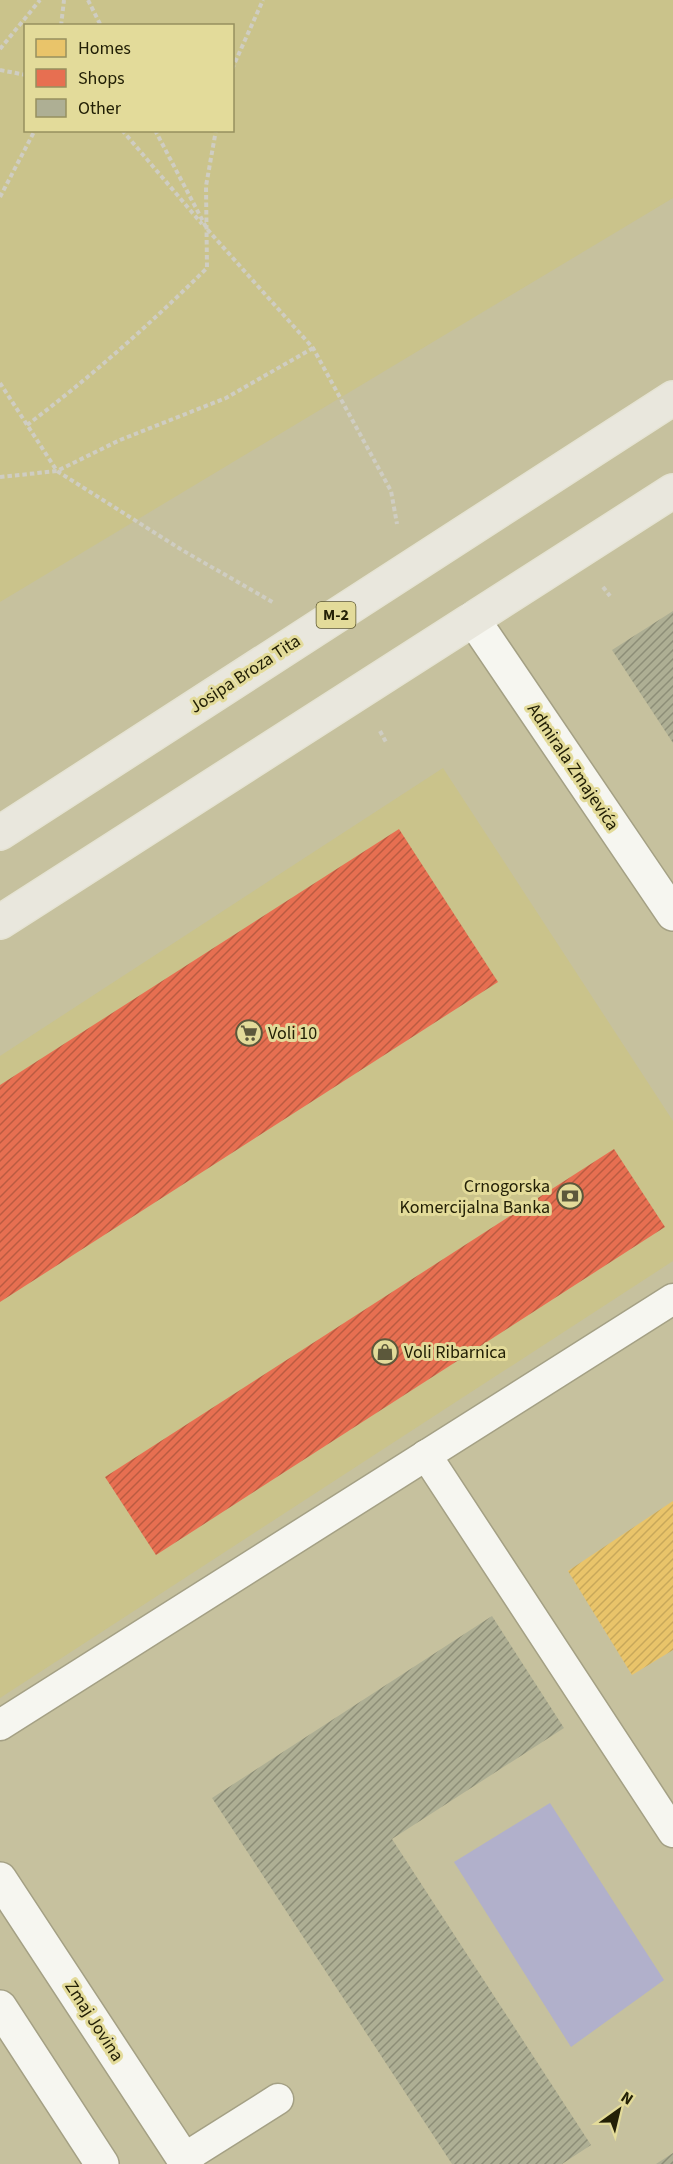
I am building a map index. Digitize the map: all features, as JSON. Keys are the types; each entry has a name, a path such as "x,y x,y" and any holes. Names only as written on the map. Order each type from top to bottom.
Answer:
{"main road":[{"name":"Josipa Broza Tita","path":"0,833 673,398"},
{"path":"0,922 673,491"}],"street":[{"name":"Admirala Zmajevića","path":"473,619 673,914"},
{"name":"Zmaj Jovina","path":"0,1879 185,2162"},
{"path":"0,2007 102,2164"}],"lane":[{"path":"0,1725 673,1299"},
{"path":"426,1455 673,1832"},
{"path":"185,2162 278,2098"}],"path":[{"path":"0,49 40,0"},
{"path":"61,24 64,0"},
{"path":"88,0 100,24"},
{"path":"234,65 263,0"},
{"path":"0,70 24,75"},
{"path":"0,197 35,132"},
{"path":"124,132 313,348 392,490 405,570"},
{"path":"156,132 207,229"},
{"path":"27,425 72,392 139,334 207,268 206,186 216,132"},
{"path":"0,477 57,471 120,440 226,398 313,348"},
{"path":"0,383 57,471 182,550 316,628"}],"shaded area":[{"path":"0,0 673,0 673,198 0,602"},
{"path":"443,768 673,1121 673,1261 0,1698 0,1056"},
{"path":"550,1803 664,1980 571,2047 454,1862"}],"building: Homes":[{"path":"673,1501 673,1650 632,1675 568,1571"}],"building: Shops":[{"name":"Voli 10","path":"399,829 498,982 0,1302 0,1085"},
{"name":"Voli Ribarnica","path":"614,1149 665,1227 156,1555 105,1477"}],"building: Other":[{"path":"673,611 673,743 612,650"},
{"path":"492,1616 564,1728 392,1839 591,2145 562,2164 452,2164 212,1798"},
{"path":"673,2153 673,2164 656,2164"}],"place":[{"name":"Voli 10","path":"249,1033"},
{"name":"Crnogorska Komercijalna Banka","path":"570,1196"},
{"name":"Voli Ribarnica","path":"385,1352"}]}
